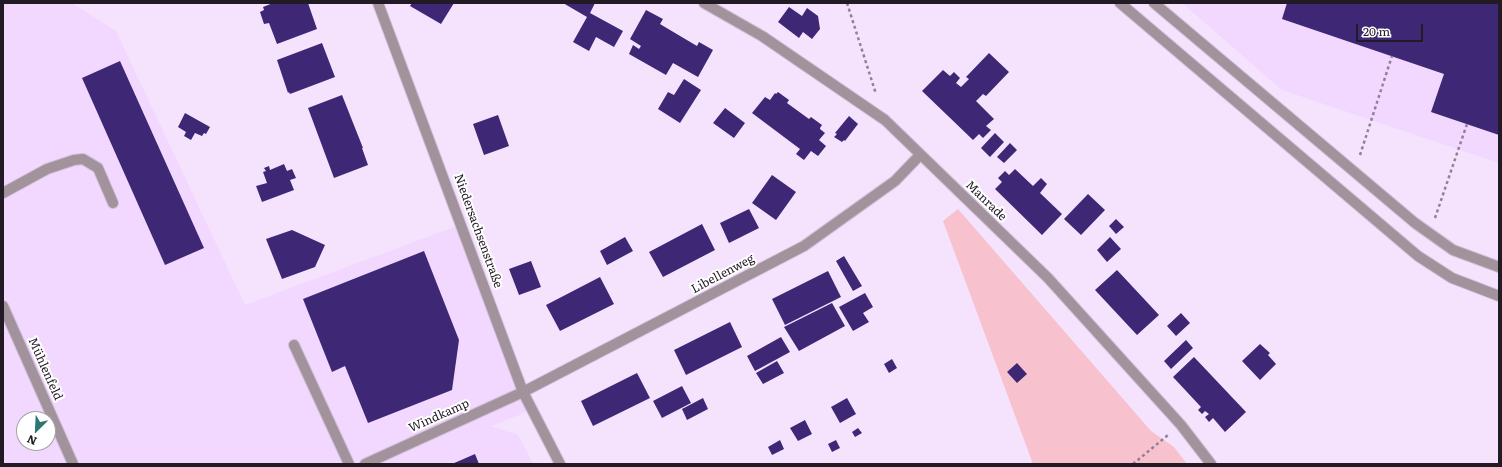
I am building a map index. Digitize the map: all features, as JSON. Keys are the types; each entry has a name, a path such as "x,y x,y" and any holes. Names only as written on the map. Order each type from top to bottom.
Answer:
{"street":[{"name":"Niedersachsenstraße","path":"378,3 523,392 560,464"},
{"name":"Manrade","path":"704,3 762,36 885,120 1048,278 1181,425 1210,464"},
{"path":"1120,3 1418,256 1452,278 1499,296"},
{"path":"1154,3 1429,233 1453,250 1499,267"},
{"name":"Libellenweg","path":"523,392 804,246 895,181 920,155"},
{"path":"3,193 47,168 74,160 83,159 98,168 113,203"},
{"name":"Mühlenfeld","path":"3,306 73,464"},
{"path":"294,345 349,464"},
{"name":"Windkamp","path":"365,464 523,392"}],"path":[{"path":"847,3 885,120"},
{"path":"1355,172 1392,56"},
{"path":"1429,233 1467,124"},
{"path":"1133,464 1181,425"}],"shaded area":[{"path":"3,3 72,3 116,31 245,305 462,224 532,410 491,426 518,435 533,464 3,464"},
{"path":"1182,3 1499,3 1499,163 1282,90"},
{"path":"958,209 1151,431 1174,447 1187,464 1033,464 943,221"}],"building":[{"path":"273,3 308,3 317,29 277,44 269,23 264,24 260,12 264,10 263,7"},
{"path":"412,3 454,3 441,24 410,6"},
{"path":"563,3 595,3 590,13 623,31 614,47 596,37 589,51 573,42 587,17"},
{"path":"1287,3 1499,3 1499,135 1431,112 1444,74 1282,19"},
{"path":"789,7 802,16 807,8 818,16 820,29 812,39 803,32 799,38 778,22"},
{"path":"646,10 663,19 660,24 670,30 697,46 699,42 713,50 698,77 673,63 666,75 629,54 633,45 639,49 641,46 630,39"},
{"path":"322,43 335,77 290,94 289,92 288,93 277,60"},
{"path":"989,53 1009,72 986,96 983,94 976,101 994,119 986,126 991,130 983,138 979,134 973,140 922,91 943,70 950,76 954,72 960,78 956,83 961,87 969,79 966,77"},
{"path":"120,61 204,248 165,265 82,78"},
{"path":"684,79 701,90 680,123 658,109 668,92 674,95"},
{"path":"778,92 789,100 787,103 809,119 811,117 822,125 820,129 825,133 819,140 826,146 818,156 811,151 804,160 796,154 800,149 752,113 765,97 770,100 775,93 776,94"},
{"path":"342,95 363,148 368,165 334,178 308,108"},
{"path":"725,108 745,123 734,138 713,123"},
{"path":"185,113 210,127 206,134 204,133 202,136 195,133 191,140 184,136 186,132 178,127"},
{"path":"498,115 509,146 484,155 473,124"},
{"path":"849,116 858,124 845,141 844,140 842,142 834,137 837,134 835,133"},
{"path":"995,133 1004,142 990,157 981,148"},
{"path":"1010,143 1017,150 1004,163 997,157"},
{"path":"284,164 287,171 292,169 296,178 290,180 294,190 262,202 256,186 267,183 263,172 266,171 264,168 269,166 270,170"},
{"path":"1015,169 1033,186 1041,178 1047,184 1040,193 1062,214 1042,235 995,189 1002,182 998,178 1005,171 1009,175"},
{"path":"772,175 796,192 776,220 752,203"},
{"path":"1088,194 1105,210 1081,235 1064,219"},
{"path":"749,209 759,228 729,243 720,223"},
{"path":"1116,219 1124,227 1116,234 1109,226"},
{"path":"702,224 715,250 663,277 649,252"},
{"path":"292,230 325,245 315,267 282,279 266,239"},
{"path":"625,237 633,251 607,265 600,251"},
{"path":"1110,237 1121,249 1107,262 1097,250"},
{"path":"424,251 459,340 452,390 368,423 345,366 332,372 303,299"},
{"path":"844,256 862,286 853,291 836,261"},
{"path":"531,261 541,287 519,295 509,269"},
{"path":"1117,270 1159,315 1137,335 1095,290"},
{"path":"828,271 841,297 785,325 772,299"},
{"path":"600,277 614,304 560,331 546,305"},
{"path":"865,293 873,307 863,313 869,322 853,331 839,307"},
{"path":"832,303 845,326 799,351 784,327"},
{"path":"1181,313 1190,323 1176,336 1167,326"},
{"path":"730,322 742,347 686,375 674,350"},
{"path":"781,337 790,352 755,371 747,356"},
{"path":"1186,340 1193,348 1171,369 1164,361"},
{"path":"1260,344 1270,353 1268,355 1276,364 1260,380 1242,361"},
{"path":"1194,357 1246,412 1225,432 1213,418 1209,422 1205,417 1209,414 1205,411 1202,414 1198,410 1201,407 1173,377"},
{"path":"892,359 897,368 889,373 884,364"},
{"path":"777,361 784,373 763,384 756,373"},
{"path":"1017,363 1027,374 1017,383 1007,372"},
{"path":"637,373 650,398 593,426 581,401"},
{"path":"682,386 691,403 662,418 653,401"},
{"path":"703,398 708,409 687,420 682,409"},
{"path":"847,398 856,414 840,423 831,407"},
{"path":"805,420 812,434 798,441 790,428"},
{"path":"858,428 862,433 855,437 852,432"},
{"path":"780,440 784,449 772,455 768,447"},
{"path":"836,440 840,448 832,452 828,444"},
{"path":"475,454 479,464 452,464"}]}
